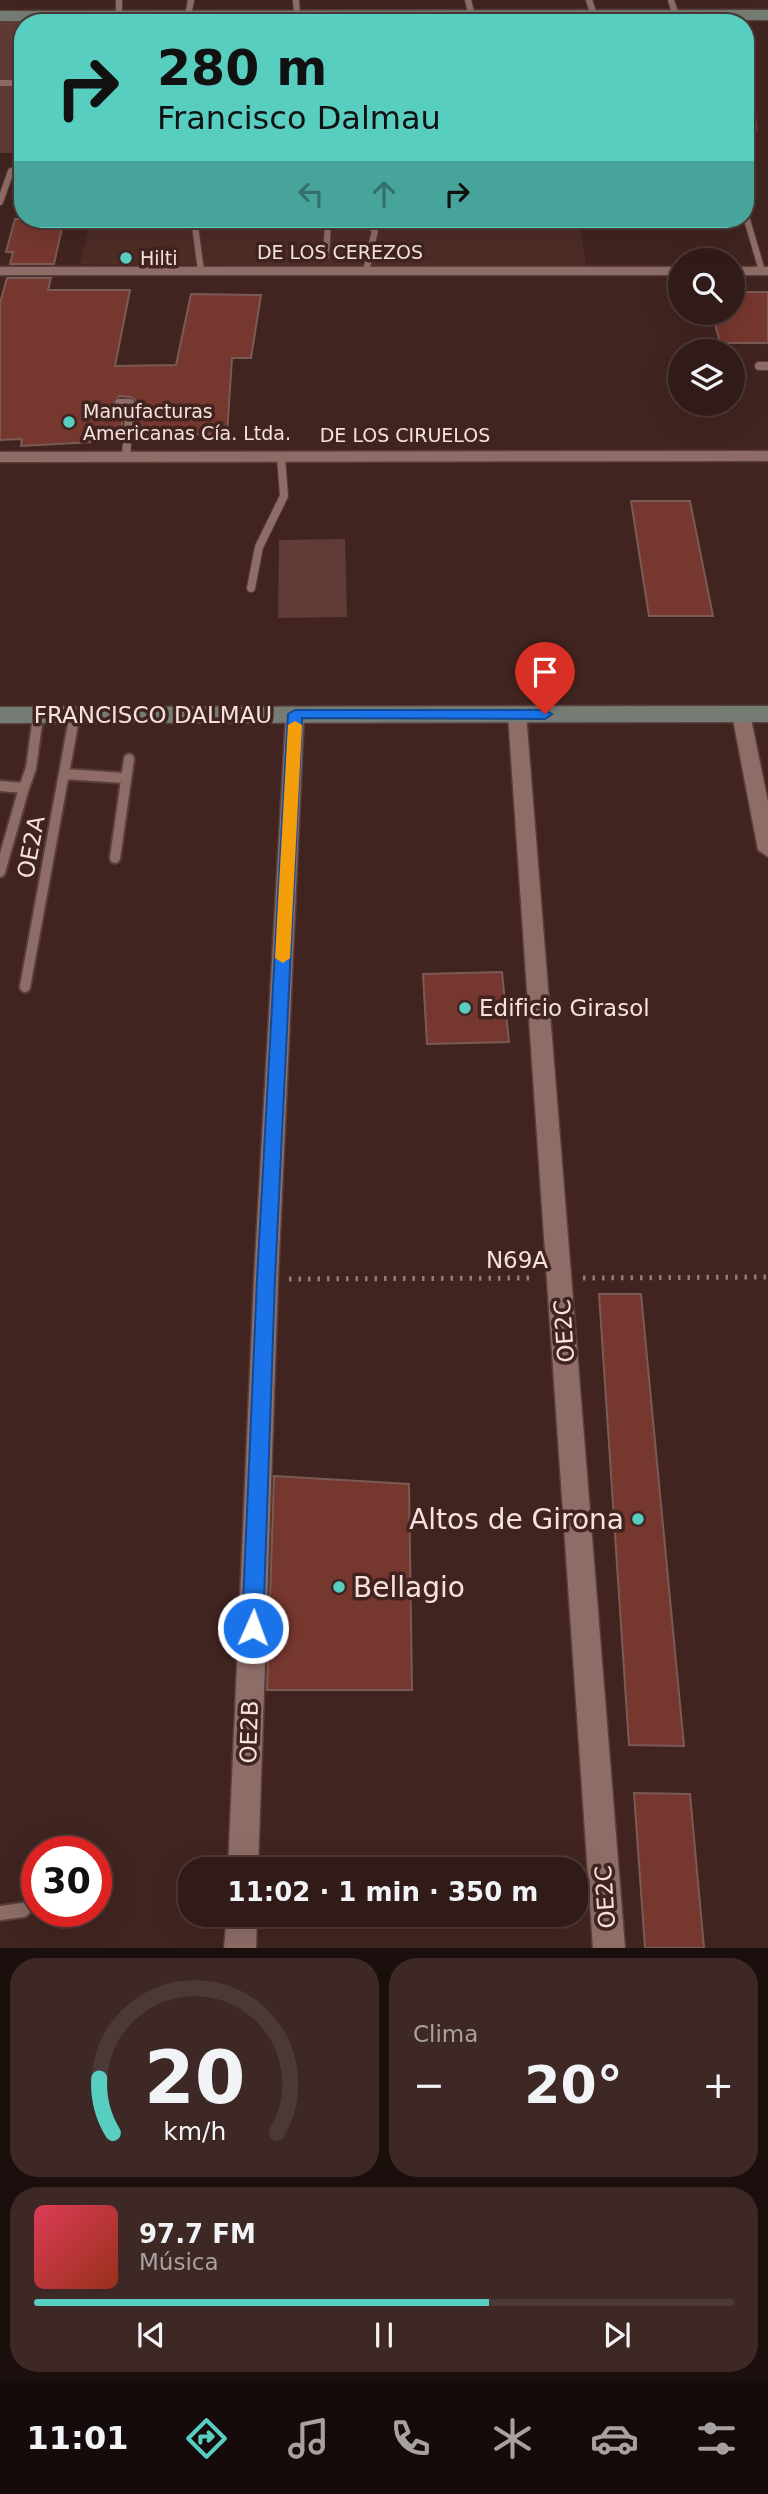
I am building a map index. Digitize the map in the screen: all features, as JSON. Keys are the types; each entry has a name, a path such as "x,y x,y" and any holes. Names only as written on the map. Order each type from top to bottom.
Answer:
{"street":[{"path":"30,14 119,8 673,8 768,15"},
{"name":"DE LOS CEREZOS","path":"0,271 668,271"},
{"path":"745,271 765,271"},
{"name":"DE LOS CIRUELOS","path":"0,457 768,456"},
{"name":"OE2B","path":"243,1857 266,1279 295,714"},
{"name":"OE2C","path":"517,714 609,1948"},
{"path":"741,714 768,850"},
{"name":"FRANCISCO DALMAU","path":"0,715 768,714"},
{"path":"240,1948 241,1927"}],"lane":[{"path":"0,202 11,171"},
{"path":"195,228 201,271"},
{"path":"326,256 330,228"},
{"path":"366,272 375,230 372,228"},
{"path":"750,228 765,271"},
{"path":"119,403 130,403 126,457"},
{"path":"251,588 259,547 284,496 281,457"},
{"path":"0,872 31,768 37,715"},
{"name":"OE2A","path":"25,986 75,715"},
{"path":"115,858 124,778 129,759"},
{"path":"64,774 124,778"},
{"path":"0,786 24,788"},
{"path":"0,1913 21,1910"}],"path":[{"name":"N69A","path":"266,1279 768,1277"}],"shaded area":[{"path":"0,19 14,19 14,153 0,153"},
{"path":"754,101 758,131 754,131"},
{"path":"89,228 581,228 586,267 80,264"},
{"path":"345,539 347,617 278,618 279,540"}],"building":[{"path":"14,223 14,228 62,228 54,264 10,264 13,252 6,252"},
{"path":"7,278 51,278 48,290 130,290 115,366 176,365 191,294 261,295 251,358 232,358 227,434 134,435 136,401 131,397 119,396 113,404 116,409 123,410 121,435 111,435 111,441 21,446 22,439 0,440 0,303"},
{"path":"745,292 768,292 768,343 745,343 745,339 719,339 715,325 745,325"},
{"path":"631,501 690,501 713,616 649,616"},
{"name":"Edificio Girasol","path":"502,972 509,1042 427,1044 423,974"},
{"name":"Altos de Girona","path":"599,1294 641,1294 684,1746 629,1745"},
{"name":"Bellagio","path":"274,1476 409,1484 412,1690 267,1690"},
{"path":"634,1793 690,1794 704,1948 645,1948"}],"slow traffic":[{"path":"283,958 295,725"}],"place":[{"name":"Hilti","path":"126,258"},
{"name":"Manufacturas Americanas Cía. Ltda.","path":"69,422"},
{"name":"Edificio Girasol","path":"465,1008"},
{"name":"Altos de Girona","path":"638,1519"},
{"name":"Bellagio","path":"339,1587"}],"route":[{"path":"253,1628 266,1279 295,714 545,714"}]}
